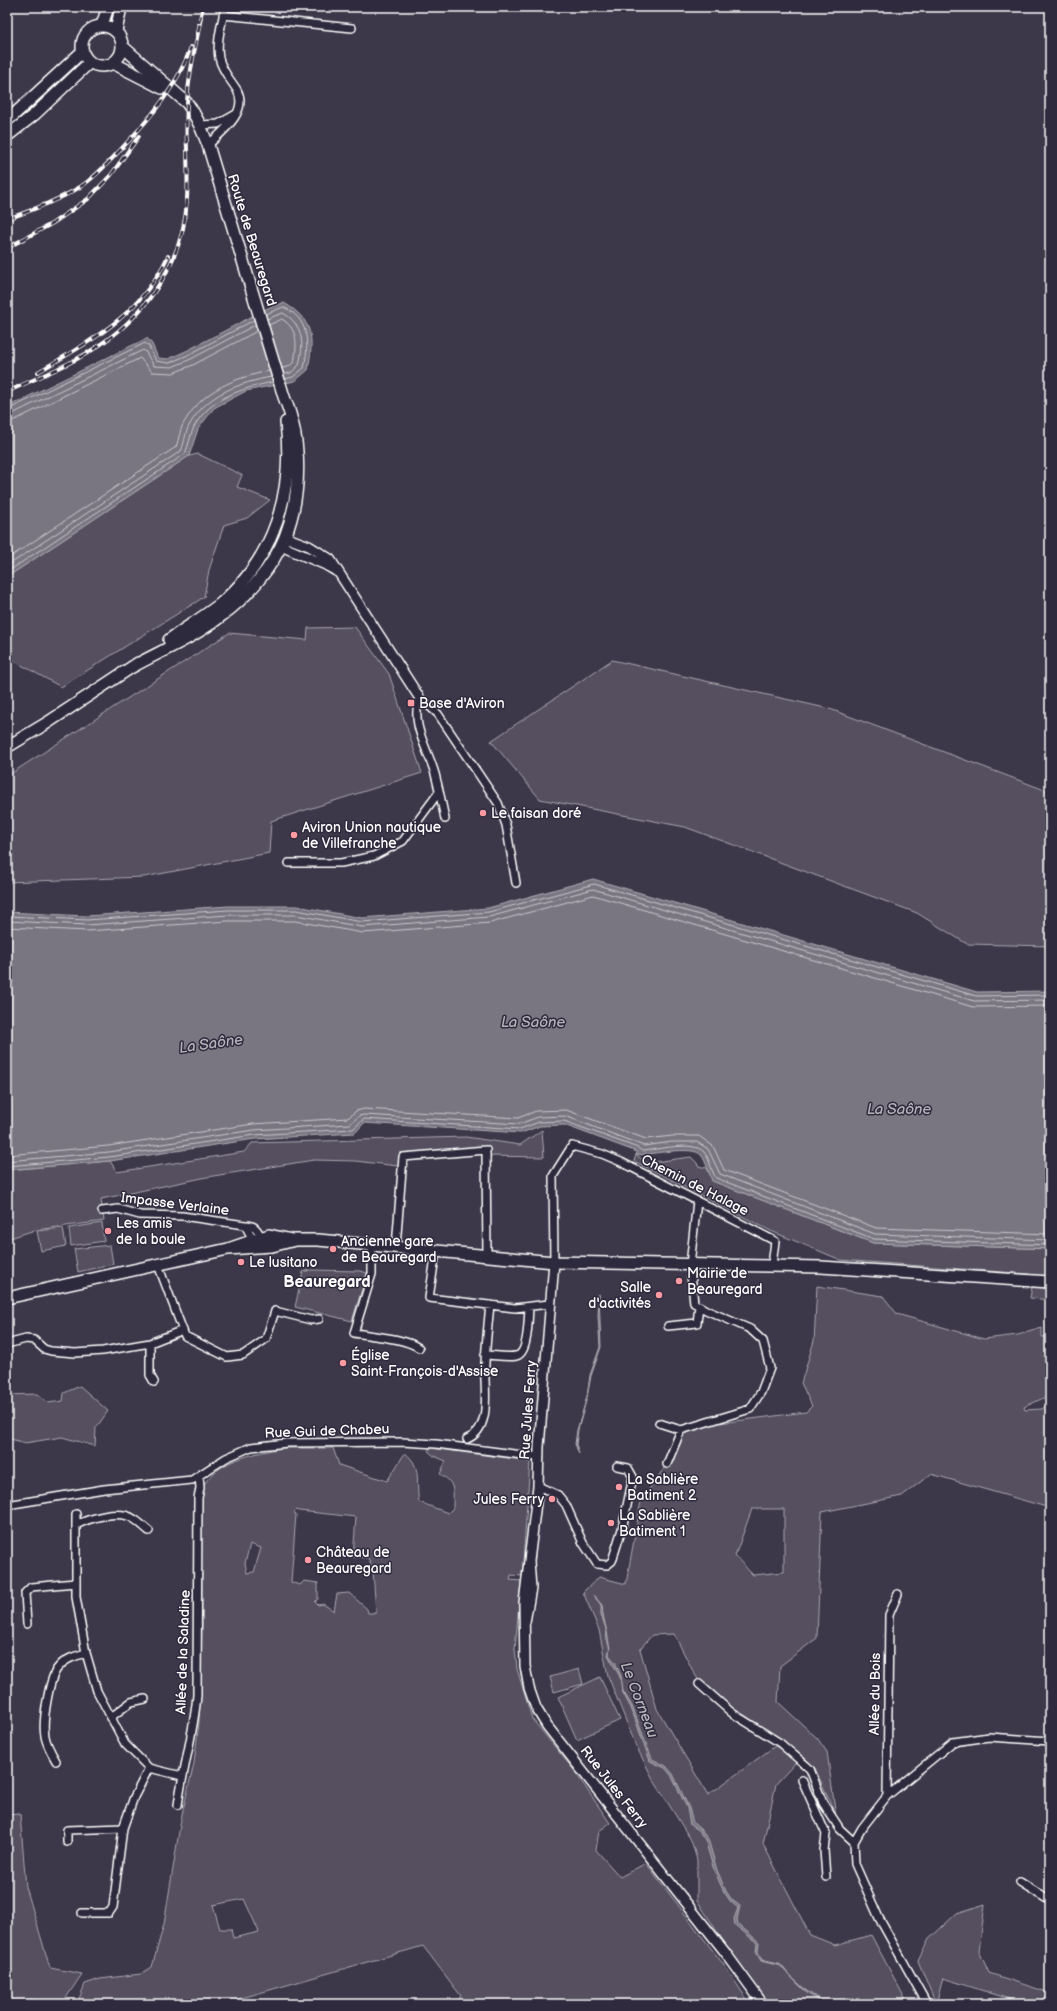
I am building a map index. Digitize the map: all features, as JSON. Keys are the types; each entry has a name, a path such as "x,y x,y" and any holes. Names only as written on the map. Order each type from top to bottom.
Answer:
{"main road":[{"path":"102,26 108,7"},
{"path":"116,31 121,7"},
{"path":"102,26 116,31 120,36 122,46 120,55 113,63 102,66 90,62 82,51 83,39 86,33 90,29 102,26"},
{"name":"Route de Beauregard","path":"122,46 180,97 195,113 208,145 284,397 292,415 297,464 297,485 283,541 265,572 238,602 220,617 132,667"},
{"path":"7,122 82,51"},
{"path":"7,136 35,114 90,62"},
{"name":"Route de Beauregard","path":"113,63 180,97"},
{"name":"Route de Beauregard","path":"132,667 225,599 253,567 272,534 283,507 287,484 287,431 284,397"},
{"path":"272,534 283,541"},
{"path":"7,747 132,667"},
{"path":"7,1298 259,1242 269,1235 295,1240 318,1240 486,1257 554,1262 772,1265 1050,1282"}],"street":[{"path":"208,145 232,124 240,104 239,96 222,69 218,54 225,7"},
{"path":"224,15 352,28"},
{"path":"200,125 218,124 236,114"},
{"path":"283,541 326,564 342,576 419,697 438,714 498,803 506,825 516,883"},
{"path":"419,697 416,710 417,727 435,774 445,819"},
{"path":"289,863 341,863 374,856 403,840 439,792"},
{"name":"Chemin de Halage","path":"554,1262 553,1176 572,1146 602,1154 775,1241 772,1265"},
{"path":"396,1247 403,1157 486,1150 486,1257"},
{"path":"659,1423 681,1430 750,1409 761,1392 770,1368 763,1342 750,1329 694,1303 690,1265 697,1201"},
{"name":"Impasse Verlaine","path":"102,1211 118,1209 140,1215 182,1216 254,1226 259,1231 259,1242"},
{"path":"372,1245 372,1274 354,1333 414,1344 419,1348"},
{"path":"436,1252 429,1298 490,1305 529,1307 549,1304"},
{"name":"Rue Jules Ferry","path":"554,1262 549,1304 538,1457 538,1486 530,1561 532,1588 525,1622 523,1642 529,1688 536,1708 547,1726 725,1952 762,2004"},
{"path":"158,1265 185,1336 227,1358 243,1355 266,1339 276,1312 311,1320 319,1319"},
{"path":"467,1439 477,1431 484,1414 485,1354 490,1305"},
{"path":"668,1326 697,1323 699,1306"},
{"path":"485,1354 517,1356 522,1353 526,1346 529,1307"},
{"path":"7,1344 26,1339 34,1340 44,1349 51,1351 103,1351 150,1343 183,1330"},
{"path":"150,1343 150,1375 154,1382"},
{"path":"667,1464 681,1430"},
{"name":"Rue Gui de Chabeu","path":"7,1505 104,1489 196,1478 226,1458 251,1447 287,1443 429,1444 538,1457"},
{"path":"538,1486 558,1495 566,1505 583,1543 597,1564 608,1565 612,1561 622,1529 633,1477 628,1468 617,1466"},
{"name":"Allée de la Saladine","path":"178,1805 182,1776 195,1715 197,1695 198,1498 200,1488 196,1478"},
{"path":"76,1514 75,1583 86,1653 97,1692 125,1744 149,1768 182,1776"},
{"path":"76,1525 99,1516 127,1516 134,1518 149,1531"},
{"path":"27,1624 25,1593 31,1587 75,1583"},
{"name":"Allée du Bois","path":"887,1796 889,1615 898,1594"},
{"path":"56,1761 45,1736 46,1705 52,1678 57,1668 69,1658 86,1653"},
{"path":"699,1684 732,1713 780,1743 810,1769 823,1803 840,1830 854,1842"},
{"path":"110,1718 131,1702 145,1699"},
{"path":"927,2004 878,1918 855,1864 854,1842 862,1828 887,1796 953,1742 989,1737 1050,1741"},
{"path":"82,1913 109,1913 114,1907 123,1828 134,1797 149,1768"},
{"path":"802,1780 826,1834 824,1850 826,1877"},
{"path":"67,1842 67,1830 123,1828"},
{"path":"826,1834 840,1830"},
{"path":"1020,1882 1050,1901"}],"shaded area":[{"path":"198,454 242,475 237,487 270,500 247,518 224,525 209,570 204,597 61,687 7,657 7,577 189,456"},
{"path":"355,627 389,674 422,773 271,821 269,853 144,877 7,882 7,776 229,633 307,640 308,628"},
{"path":"612,660 830,709 1050,792 1050,946 967,944 917,913 685,827 540,799 491,741"},
{"path":"542,1130 544,1157 486,1156 486,1151 403,1157 398,1166 355,1161 314,1160 207,1177 101,1199 104,1221 35,1230 7,1239 7,1170 110,1161 117,1172 244,1152 252,1143 466,1137 520,1145"},
{"path":"636,1155 647,1163 691,1157 698,1166 707,1168 713,1181 873,1243 1050,1249 1050,1300 1030,1298 1032,1287 1029,1274 841,1260 771,1231 634,1161"},
{"path":"102,1223 104,1241 71,1246 69,1228"},
{"path":"63,1228 66,1246 41,1251 37,1231"},
{"path":"110,1245 113,1264 78,1272 74,1249"},
{"path":"310,1270 361,1271 367,1273 352,1321 295,1307 303,1272"},
{"path":"817,1286 883,1296 897,1314 984,1339 1018,1335 1042,1328 1042,1337 1050,1336 1050,1395 1024,1407 1025,1410 1042,1409 1050,1403 1050,1508 931,1474 902,1496 822,1512 817,1638 780,1666 778,1702 817,1738 827,1752 836,1816 815,1768 803,1756 746,1716 708,1694 694,1673 674,1634 652,1635 640,1649 657,1709 708,1795 775,1746 799,1759 776,1784 763,1844 810,1935 835,1945 871,1935 908,2004 767,2004 727,1947 697,1900 697,1860 691,1840 653,1779 636,1746 608,1676 599,1630 583,1592 599,1577 626,1584 641,1501 667,1464 685,1430 712,1424 806,1412 812,1406 801,1383 814,1341","holes":["752,1509 784,1509 784,1572 753,1575 735,1556"]},
{"path":"80,1386 108,1411 96,1428 95,1446 62,1437 25,1443 7,1438 7,1395 37,1394 48,1403 63,1401 64,1393"},
{"path":"282,1448 333,1448 339,1465 387,1481 405,1453 411,1458 416,1469 419,1502 448,1513 453,1508 453,1492 449,1481 440,1474 446,1461 434,1456 428,1451 430,1448 530,1461 522,1576 511,1575 510,1580 521,1581 515,1649 517,1669 532,1719 573,1769 610,1823 599,1831 596,1850 620,1877 646,1863 726,1968 750,2004 455,2004 461,1996 423,1946 221,2004 77,2004 85,1984 100,1979 141,1974 152,1967 164,1924 181,1819 194,1763 199,1723 202,1625 201,1490 207,1480 225,1465 247,1456","holes":["296,1510 356,1517 353,1557 368,1558 373,1570 376,1613 368,1613 367,1609 349,1593 337,1594 334,1611 323,1604 318,1605 315,1602 318,1599 318,1583 304,1581 300,1585 291,1582 296,1514 294,1513","250,1544 261,1548 254,1572 247,1573 245,1563","244,1899 259,1932 233,1938 231,1929 220,1929 213,1905"]},
{"path":"579,1669 583,1684 554,1692 550,1677"},
{"path":"600,1677 620,1720 577,1740 558,1697"},
{"path":"20,1814 26,1887 50,1968 82,1974 62,2004 30,1999 29,2004 7,2004 7,1815"},
{"path":"985,1904 979,1951 989,1973 1050,1993 1050,2004 1025,2004 943,1978 936,2004 918,1961 929,1939 957,1913"}],"water":[{"path":"284,303 294,309 301,316 310,331 311,349 308,370 295,381 246,391 214,408 198,429 189,456 7,577 7,407 147,338 152,344 158,358 168,359 272,306"},
{"name":"La Saône","path":"593,879 977,992 1050,991 1050,1249 873,1243 712,1181 704,1160 701,1155 696,1152 670,1151 636,1155 637,1152 564,1125 540,1126 521,1133 364,1123 355,1133 255,1139 110,1161 7,1170 7,912 86,916 228,906 297,906 362,918 488,908"},
{"path":"599,1294 601,1347 591,1376 587,1397 590,1375 600,1347 598,1316"},
{"path":"587,1397 578,1430 576,1444 579,1454 575,1444 577,1430"},
{"path":"593,1595 602,1605 607,1632 601,1614 601,1605"},
{"path":"607,1632 608,1636 609,1645 606,1639"},
{"path":"609,1650 609,1655 615,1662 621,1676 623,1691 632,1706 652,1759 666,1766 673,1774 689,1808 693,1823 708,1839 717,1870 726,1891 732,1900 740,1906 737,1919 738,1924 759,1942 758,1952 762,1960 781,1965 789,1975 780,1966 761,1961 756,1952 757,1943 735,1925 734,1919 738,1908 731,1902 724,1892 714,1870 705,1840 699,1831 690,1825 687,1808 671,1775 665,1768 650,1761 631,1708 622,1691 620,1677 608,1655"},
{"path":"789,1975 808,1992 827,2004 821,2003 807,1993"}],"railway":[{"path":"199,23 203,7"},
{"path":"7,392 79,358 118,331 149,299 172,262 185,220 187,198 186,127 188,93 201,17"},
{"path":"7,219 63,197 86,183 97,174 133,136 162,101 185,62 191,47"},
{"path":"7,248 53,223 88,199 111,175 139,136"},
{"path":"38,372 95,337 129,311 157,277 168,256"}],"place":[{"name":"Base d'Aviron","path":"411,703"},
{"name":"Le faisan doré","path":"483,813"},
{"name":"Aviron Union nautique de Villefranche","path":"294,835"},
{"name":"Les amis de la boule","path":"108,1231"},
{"name":"Ancienne gare de Beauregard","path":"333,1249"},
{"name":"Le lusitano","path":"241,1262"},
{"name":"Mairie de Beauregard","path":"679,1281"},
{"name":"Salle d'activités","path":"659,1295"},
{"name":"Église Saint-François-d'Assise","path":"343,1363"},
{"name":"La Sablière Batiment 2","path":"619,1487"},
{"name":"Jules Ferry","path":"552,1499"},
{"name":"La Sablière Batiment 1","path":"611,1523"},
{"name":"Château de Beauregard","path":"308,1560"}],"district":[{"name":"Beauregard","path":"327,1282"}],"water label":[{"name":"Le Corneau","path":"639,1700"}]}
